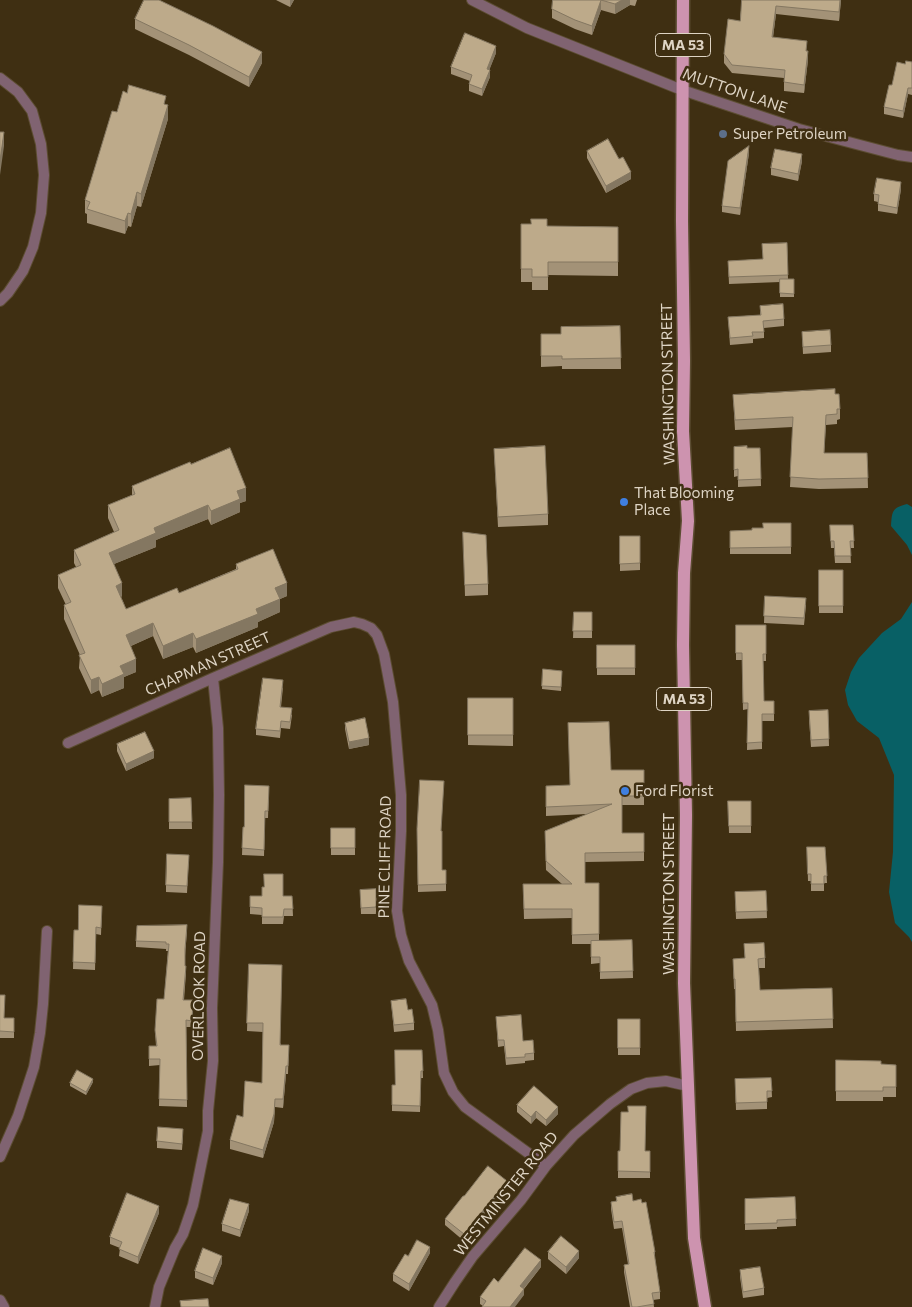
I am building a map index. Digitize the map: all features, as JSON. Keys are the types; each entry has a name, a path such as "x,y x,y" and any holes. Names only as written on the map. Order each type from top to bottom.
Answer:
{"main road":[{"name":"WASHINGTON STREET","path":"683,0 683,431 688,521 684,573 683,645 686,815 684,983 694,1238 705,1307"}],"street":[{"name":"MUTTON LANE","path":"472,0 527,28 682,90 798,129 912,157"},
{"path":"0,78 18,92 32,111 41,144 44,175 40,213 33,247 23,271 0,301"},
{"name":"CHAPMAN STREET","path":"68,742 331,626 354,622 362,624"},
{"name":"PINE CLIFF ROAD","path":"362,624 371,628 381,643 393,702 401,795 397,911 400,935 409,961 432,1005 438,1030 444,1073 453,1092 465,1107 546,1166"},
{"name":"OVERLOOK ROAD","path":"155,1307 159,1287 175,1248 183,1234 193,1205 208,1131 213,1061 212,1008 219,795 218,728 213,678"},
{"path":"0,1157 18,1116 34,1067 43,1004 47,931"},
{"name":"WESTMINSTER ROAD","path":"440,1307 454,1282 473,1256 574,1134 631,1089 648,1083 666,1081 688,1086"},
{"path":"0,1300 4,1307"}],"water":[{"path":"907,504 912,507 912,555 907,545 891,526 894,511 898,507"},
{"path":"912,602 912,942 895,923 889,892 893,852 894,775 879,738 857,721 848,705 845,690 851,672 859,658 882,633 901,619"}],"building":[{"path":"144,0 159,0 262,52 249,77 135,19"},
{"path":"553,0 601,0 592,26 552,9"},
{"path":"601,0 622,0 615,4"},
{"path":"742,0 840,0 839,12 776,6 772,37 807,41 806,51 808,51 804,85 784,82 785,70 732,65 724,54 728,19 740,21"},
{"path":"465,33 496,46 487,69 490,70 482,89 469,84 472,75 451,67"},
{"path":"906,61 912,62 912,88 908,88 903,111 884,107 889,85 892,85 897,62 905,64"},
{"path":"129,85 166,96 164,104 168,105 141,194 137,192 131,214 128,213 125,221 87,209 90,202 85,200 112,111 117,112 123,91 127,93"},
{"path":"0,132 4,132 0,161"},
{"path":"608,139 619,159 623,157 631,172 606,186 587,151"},
{"path":"749,146 740,208 722,206 728,161"},
{"path":"775,149 802,154 798,174 771,168"},
{"path":"877,178 901,182 897,208 878,204 879,195 874,194"},
{"path":"531,219 547,219 547,226 618,227 618,262 548,262 548,277 532,277 532,269 521,269 521,224 531,224"},
{"path":"787,243 788,275 729,277 728,261 763,259 762,244"},
{"path":"780,279 794,279 794,294 780,293"},
{"path":"783,304 784,319 763,321 764,332 752,332 753,336 730,338 728,317 761,315 760,306"},
{"path":"620,326 621,358 562,359 562,356 541,356 541,334 561,334 561,327"},
{"path":"830,330 831,345 803,347 802,332"},
{"path":"835,389 835,394 839,394 840,409 837,409 837,414 826,415 824,453 867,453 868,478 819,479 790,477 793,417 735,420 733,395"},
{"path":"545,446 548,514 498,517 494,449"},
{"path":"747,446 747,448 760,448 761,479 738,480 738,469 734,470 734,447"},
{"path":"230,448 246,488 237,491 240,499 211,511 208,505 154,528 156,533 109,553 122,583 116,586 126,609 177,588 179,593 238,569 236,564 273,549 287,583 275,588 280,599 256,609 258,614 196,639 193,633 163,646 153,623 126,635 136,659 120,666 124,674 102,684 99,677 91,680 79,655 85,653 64,605 71,602 58,575 81,565 74,550 119,530 108,505 135,494 132,486"},
{"path":"763,523 791,523 791,547 730,548 730,531 763,528"},
{"path":"830,525 853,525 854,541 850,541 851,556 835,556 834,541 831,541"},
{"path":"463,532 486,535 488,584 465,585"},
{"path":"620,536 640,536 640,563 620,564"},
{"path":"819,570 843,570 843,606 819,606"},
{"path":"765,596 806,598 804,618 764,616"},
{"path":"574,612 592,612 592,631 573,631"},
{"path":"736,625 766,625 766,654 763,654 764,701 774,701 774,714 762,714 762,742 747,743 748,703 743,703 742,653 736,653"},
{"path":"597,645 635,645 635,668 597,668"},
{"path":"543,669 562,671 561,687 542,686"},
{"path":"263,678 283,680 280,707 292,708 290,722 281,721 280,731 256,729"},
{"path":"468,698 513,698 513,735 468,735"},
{"path":"828,710 829,739 811,740 809,711"},
{"path":"365,718 369,738 349,742 345,723"},
{"path":"609,722 611,770 644,770 644,796 622,796 622,833 644,833 644,852 585,853 585,883 599,883 599,934 572,935 572,909 524,909 523,884 572,884 546,861 545,831 612,804 546,807 546,786 570,785 568,723"},
{"path":"145,732 154,751 126,764 117,744"},
{"path":"420,780 444,781 441,831 442,870 446,870 446,884 418,885 417,829"},
{"path":"245,785 269,786 268,811 265,811 264,850 242,848"},
{"path":"191,798 192,822 169,822 169,799"},
{"path":"728,801 751,801 751,826 729,826"},
{"path":"331,828 355,828 355,848 331,848"},
{"path":"807,847 825,847 827,876 824,876 824,884 811,884 811,874 808,874"},
{"path":"167,854 189,855 187,886 166,885"},
{"path":"264,874 283,874 283,896 292,896 293,909 284,909 283,917 262,917 262,908 250,907 250,896 262,896"},
{"path":"376,889 376,907 361,908 360,890"},
{"path":"766,891 767,911 736,912 735,892"},
{"path":"79,905 102,906 101,928 96,927 95,963 73,962 74,930 78,930"},
{"path":"187,925 183,1000 193,1000 192,1021 186,1020 187,1100 159,1099 160,1059 149,1059 149,1046 157,1046 155,1030 157,999 164,999 169,944 166,944 166,942 136,941 137,926"},
{"path":"632,940 633,971 600,972 600,957 591,957 591,941"},
{"path":"764,943 765,958 758,959 760,990 832,988 833,1019 736,1022 733,959 745,958 744,944"},
{"path":"249,964 282,965 280,1045 289,1045 283,1099 275,1099 274,1114 263,1150 230,1140 237,1115 243,1117 245,1081 262,1083 263,1023 247,1023"},
{"path":"0,995 5,995 4,1018 14,1018 14,1032 0,1031"},
{"path":"406,999 408,1010 412,1009 414,1023 394,1025 391,1001"},
{"path":"521,1015 523,1041 533,1040 534,1053 525,1054 525,1057 506,1058 504,1040 498,1040 496,1017"},
{"path":"618,1019 640,1019 640,1048 618,1048"},
{"path":"395,1050 422,1050 423,1071 421,1071 420,1106 392,1105 392,1085 395,1085"},
{"path":"836,1060 881,1061 881,1064 896,1065 896,1087 883,1087 883,1091 836,1091"},
{"path":"77,1070 93,1079 86,1092 70,1083"},
{"path":"771,1078 772,1091 767,1091 767,1102 736,1103 735,1079"},
{"path":"534,1086 558,1107 546,1120 536,1111 531,1117 517,1105"},
{"path":"628,1106 646,1106 645,1151 650,1151 650,1172 618,1171 621,1112 628,1112"},
{"path":"158,1127 183,1129 182,1144 157,1141"},
{"path":"488,1166 507,1181 464,1234 445,1219"},
{"path":"127,1193 159,1206 138,1257 119,1249 122,1242 110,1237"},
{"path":"632,1194 633,1201 641,1199 642,1203 646,1202 660,1292 652,1293 654,1304 637,1307 632,1307 624,1265 629,1264 622,1221 614,1222 611,1202 617,1201 616,1197"},
{"path":"795,1197 796,1219 777,1220 777,1223 745,1224 745,1199"},
{"path":"230,1199 249,1204 240,1230 222,1224"},
{"path":"561,1236 579,1251 566,1267 548,1252"},
{"path":"417,1240 430,1247 409,1284 393,1274 405,1254 408,1256"},
{"path":"203,1248 222,1256 213,1278 195,1271"},
{"path":"525,1248 541,1260 520,1286 524,1289 510,1307 482,1307 486,1301 480,1297 494,1278 498,1282"},
{"path":"760,1267 764,1288 743,1292 740,1270"},
{"path":"208,1299 209,1307 181,1307 180,1301"}],"place":[{"name":"Super Petroleum","path":"723,134"},
{"name":"That Blooming Place","path":"624,502"},
{"name":"Ford Florist","path":"625,791"}]}
